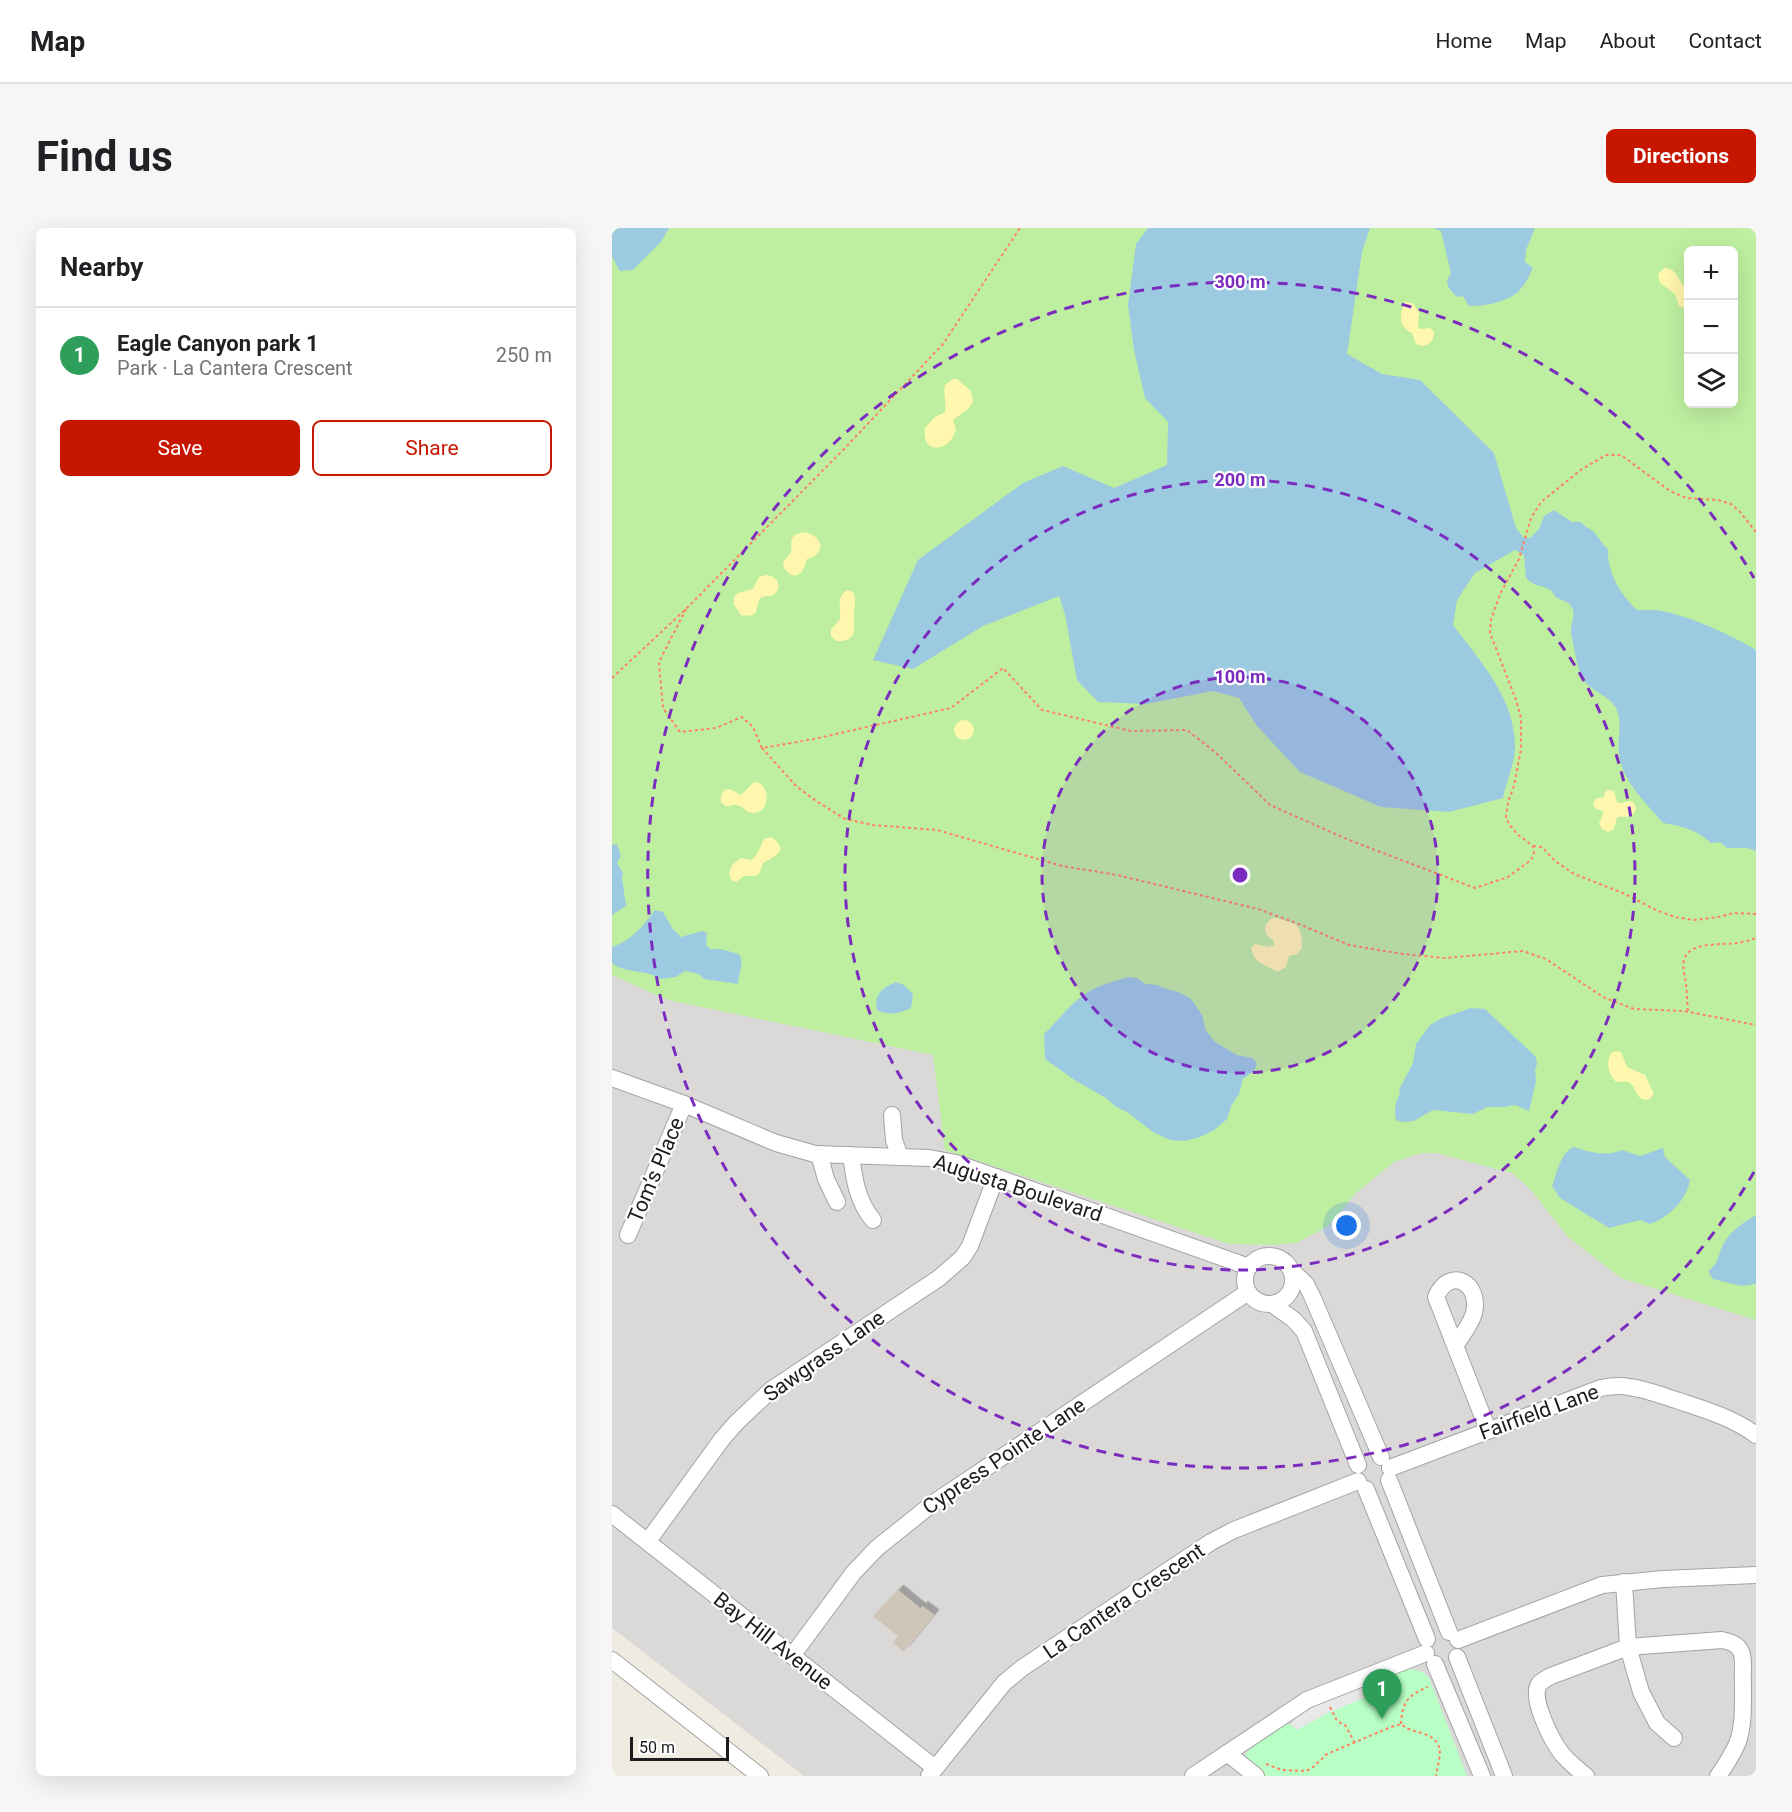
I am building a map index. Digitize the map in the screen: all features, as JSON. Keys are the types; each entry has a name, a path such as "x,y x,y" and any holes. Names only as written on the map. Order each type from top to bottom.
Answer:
{"street":[{"name":"Augusta Boulevard","path":"612,1078 684,1104 776,1143 819,1154 900,1156 956,1163 1250,1267"},
{"name":"Tom’s Place","path":"628,1235 684,1104"},
{"path":"892,1115 894,1140 900,1156"},
{"path":"819,1154 826,1179 837,1202"},
{"path":"850,1155 857,1190 866,1212 873,1220"},
{"name":"Sawgrass Lane","path":"648,1541 722,1439 771,1390 939,1278 963,1257 970,1246 996,1177"},
{"path":"1482,1776 1429,1652 1304,1331 1293,1319 1272,1304 1258,1301 1248,1292 1245,1279 1254,1261 1276,1257 1288,1265 1306,1284 1312,1296 1387,1469 1504,1776"},
{"path":"1272,1304 1287,1296 1292,1288 1292,1271"},
{"name":"Cypress Pointe Lane","path":"792,1656 854,1572 877,1548 932,1504 1248,1292"},
{"path":"1455,1346 1488,1430"},
{"name":"Fairfield Lane","path":"1387,1469 1601,1388 1623,1386 1646,1390 1725,1417 1756,1435"},
{"path":"1361,1478 1361,1461 1371,1456 1387,1469"},
{"path":"1361,1478 1377,1490 1386,1485 1387,1469"},
{"name":"La Cantera Crescent","path":"932,1772 1004,1683 1022,1668 1218,1538 1361,1478"},
{"name":"Bay Hill Avenue","path":"612,1514 792,1656 932,1772"},
{"path":"1455,1643 1602,1585 1756,1575"},
{"path":"1624,1582 1628,1647 1641,1692 1657,1723 1674,1738"},
{"path":"1429,1652 1434,1632 1445,1630 1455,1643"},
{"path":"1586,1776 1562,1754 1554,1742 1537,1703 1540,1683 1551,1676 1628,1647 1722,1640 1732,1642 1743,1654 1741,1727 1737,1743 1718,1776"},
{"path":"1429,1652 1440,1665 1450,1664 1455,1643"},
{"path":"1193,1776 1298,1707 1323,1694 1429,1652"},
{"path":"612,1660 760,1776"},
{"path":"1227,1753 1252,1773"}],"path":[{"path":"612,678 686,609 845,448 943,344 1020,228"},
{"path":"1756,532 1731,504 1718,500 1686,498 1670,491 1621,455 1606,455 1582,469 1541,502 1531,518 1519,559 1501,592 1491,619 1490,633 1521,718 1521,749 1506,817 1517,834 1533,846 1542,847 1555,861 1574,873 1676,917 1694,920 1734,913 1756,914"},
{"path":"686,609 659,662 663,708 680,732 716,728 742,717 753,727 762,748 796,786 845,819 902,828 938,830 1062,866 1117,875 1258,909 1349,945 1445,958 1523,951 1546,959 1604,997 1634,1009 1688,1011 1756,1025"},
{"path":"762,748 814,739 951,708 1003,668 1042,710 1131,731 1187,730 1215,752 1270,805 1349,840 1475,888 1508,877 1531,860 1534,854 1533,846"},
{"path":"1688,1011 1683,973 1684,959 1691,950 1706,945 1738,943 1756,938"},
{"path":"1401,1724 1403,1709 1408,1698 1442,1681"},
{"path":"1323,1694 1334,1716 1345,1725 1354,1743"},
{"path":"1252,1773 1258,1766 1266,1764 1282,1770 1306,1771 1326,1754 1401,1724"},
{"path":"1401,1724 1408,1730 1419,1732 1437,1742 1440,1757 1436,1776"}],"shaded area":[{"path":"612,228 1756,228 1756,1776 804,1776 612,1628"},
{"path":"1363,1685 1368,1686 1371,1695 1328,1713 1296,1730 1291,1724 1298,1715"}],"green space":[{"path":"612,228 1756,228 1756,1320 1621,1278 1568,1237 1531,1190 1512,1173 1436,1153 1421,1153 1394,1162 1356,1193 1328,1226 1297,1243 1229,1244 945,1150 933,1055 668,1000 612,975"},
{"path":"1402,1669 1417,1670 1429,1678 1467,1776 1263,1776 1245,1759 1246,1753 1251,1748 1281,1725 1291,1724 1297,1730 1371,1694 1368,1686 1374,1681"}],"sand":[{"path":"1664,268 1669,268 1675,273 1684,286 1684,308 1679,306 1675,294 1660,283 1658,274"},
{"path":"1405,302 1413,303 1419,313 1419,329 1430,328 1434,332 1428,344 1423,346 1416,344 1412,333 1402,324 1401,316"},
{"path":"957,379 971,391 973,402 968,409 953,420 956,429 953,437 943,446 932,447 927,443 925,428 935,417 945,412 945,385"},
{"path":"806,532 816,538 820,550 807,559 801,572 792,575 784,568 783,562 790,554 793,537"},
{"path":"766,575 777,580 778,590 772,596 764,596 760,599 754,614 741,615 734,605 734,597 738,593 753,589 759,577"},
{"path":"847,590 853,592 855,598 854,631 847,640 836,641 831,636 831,630 840,619 840,600"},
{"path":"964,720 971,723 974,730 971,737 964,740 957,737 954,730 957,723"},
{"path":"758,782 764,788 767,796 766,804 761,811 752,813 739,806 727,806 721,802 724,790 730,789 741,795 753,783"},
{"path":"1608,790 1614,791 1617,802 1632,802 1636,808 1631,816 1617,817 1614,829 1608,832 1602,829 1599,823 1604,812 1593,805 1595,799 1604,797"},
{"path":"771,837 780,846 779,853 763,863 756,876 744,876 736,882 731,880 729,873 733,864 741,858 752,860 764,839"},
{"path":"1272,918 1296,924 1301,933 1302,948 1297,954 1289,956 1286,967 1277,972 1259,962 1254,957 1251,948 1255,944 1269,947 1274,945 1274,941 1265,932 1266,924"},
{"path":"1621,1052 1627,1067 1645,1075 1654,1094 1650,1099 1640,1098 1630,1083 1616,1082 1613,1079 1608,1064 1611,1053"}],"water":[{"path":"612,228 669,228 661,242 633,270 620,271 612,257"},
{"path":"1148,228 1370,228 1362,252 1347,354 1382,374 1420,380 1494,453 1516,528 1523,537 1530,538 1539,529 1544,516 1554,510 1572,522 1581,522 1594,532 1608,549 1612,574 1625,597 1637,610 1655,610 1680,615 1756,650 1756,851 1747,848 1727,848 1720,842 1711,843 1689,829 1663,823 1642,799 1621,764 1619,719 1616,708 1613,703 1585,682 1580,672 1571,633 1573,613 1571,606 1551,591 1526,578 1524,555 1515,550 1475,573 1457,600 1453,625 1485,667 1503,697 1513,730 1515,754 1512,766 1503,798 1449,812 1381,807 1300,772 1257,726 1239,698 1213,691 1146,704 1098,702 1077,680 1065,614 1059,596 983,626 913,669 873,660 918,560 1023,483 1063,466 1114,488 1167,465 1168,422 1145,398 1134,350 1128,305 1136,244"},
{"path":"1433,228 1535,228 1526,250 1525,262 1533,268 1524,284 1512,296 1491,304 1469,306 1463,296 1457,297 1448,287 1447,280 1451,273 1441,231"},
{"path":"617,844 621,856 617,863 623,873 626,906 612,915 612,845"},
{"path":"655,910 663,912 672,928 681,937 702,931 707,933 706,945 710,949 739,954 741,965 738,984 704,979 699,974 685,971 676,977 661,979 623,969 612,963 612,947 631,937"},
{"path":"1128,977 1137,978 1145,984 1158,985 1191,999 1202,1015 1206,1031 1215,1042 1237,1055 1253,1058 1257,1064 1254,1071 1243,1079 1239,1094 1231,1106 1227,1119 1214,1130 1185,1141 1170,1140 1153,1132 1127,1112 1045,1059 1044,1034 1079,998 1106,984"},
{"path":"896,982 904,985 913,994 911,1008 894,1014 877,1010 876,1004 880,992"},
{"path":"1471,1008 1485,1009 1536,1057 1536,1081 1529,1111 1515,1105 1487,1107 1473,1114 1433,1110 1414,1121 1396,1120 1395,1109 1400,1094 1399,1090 1413,1063 1416,1044 1430,1025 1442,1018"},
{"path":"1574,1147 1604,1153 1622,1150 1640,1156 1663,1148 1665,1157 1690,1180 1688,1188 1676,1207 1657,1221 1650,1224 1640,1220 1609,1228 1560,1198 1552,1186 1562,1158"},
{"path":"1756,1215 1756,1284 1741,1286 1713,1279 1708,1271 1716,1262 1726,1240 1737,1228"}],"building":[{"path":"898,1590 921,1609 922,1606 934,1615 904,1652 893,1643 898,1636 873,1616"}],"place":[{"name":"Eagle Canyon park 1","path":"1382,1719"}]}
